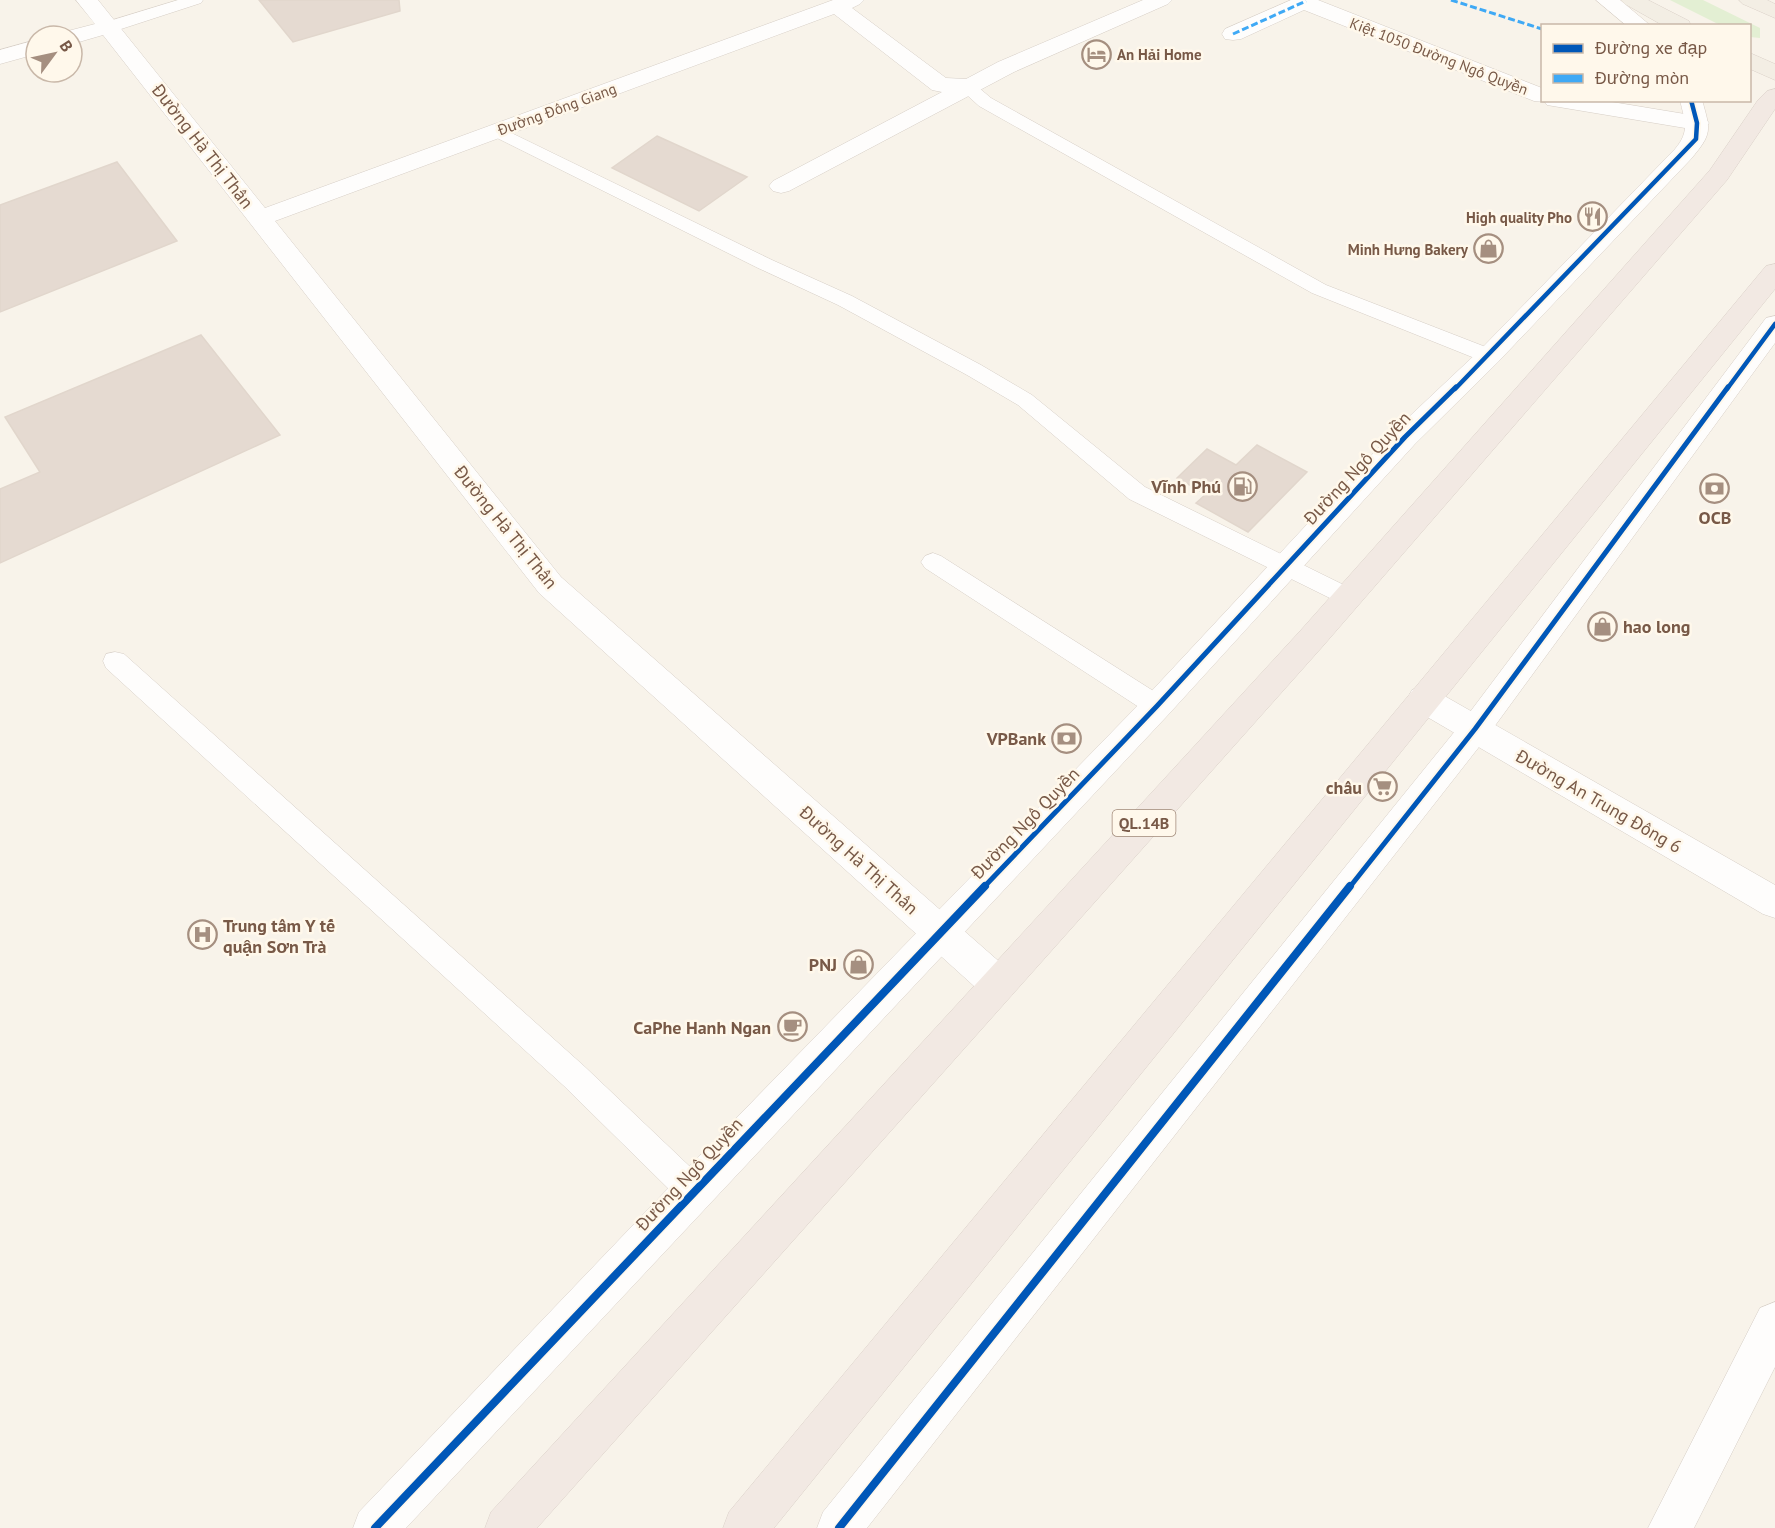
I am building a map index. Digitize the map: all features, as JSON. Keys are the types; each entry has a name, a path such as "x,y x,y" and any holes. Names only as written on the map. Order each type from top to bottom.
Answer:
{"highway":[{"name":"QL.14B","path":"507,1528 1348,597 1719,175 1766,105 1775,96"},
{"path":"746,1528 1423,699 1775,273"}],"main road":[{"path":"1632,0 1677,24"},
{"path":"1751,61 1775,73"}],"street":[{"name":"Đường Hà Thị Thân","path":"87,0 550,585 998,984"},
{"path":"782,186 966,86 1161,0"},
{"path":"1607,0 1638,24"},
{"path":"1233,34 1305,1"},
{"name":"Kiệt 1050 Đường Ngô Quyền","path":"1305,1 1318,9 1541,96"},
{"path":"845,3 940,85 966,86"},
{"name":"Đường Đông Giang","path":"260,218 845,3"},
{"path":"84,34 109,27"},
{"path":"0,57 24,50"},
{"path":"1564,102 1696,131 1691,102"},
{"name":"Đường Ngô Quyền","path":"375,1528 693,1191 1157,706 1405,437 1489,356 1696,131"},
{"path":"839,1528 1475,729 1768,333"},
{"name":"Đường An Trung Đông 6","path":"1423,699 1775,903"},
{"path":"1670,1528 1772,1339"}],"lane":[{"path":"109,27 195,0"},
{"path":"966,86 969,91 995,108 1319,289 1489,356"},
{"path":"497,131 765,264 801,278 976,372 1005,392 1025,400 1137,493 1348,597"},
{"path":"933,562 1157,706"},
{"path":"115,661 574,1076 693,1191"}],"green space":[{"path":"1670,0 1703,0 1760,28 1760,38 1751,37 1751,24 1718,24"}],"building":[{"path":"259,0 399,0 400,11 293,42"},
{"path":"657,136 747,177 699,211 612,168"},
{"path":"117,162 177,241 0,312 0,205"},
{"path":"201,335 280,435 0,563 0,489 40,472 5,417"},
{"name":"Vĩnh Phú","path":"1257,445 1307,472 1248,532 1196,503 1206,494 1177,478 1207,449 1236,465"}],"marked path":[{"path":"1451,0 1541,29"},
{"path":"1233,34 1306,1"}],"cycle path":[{"path":"375,1528 693,1191 1157,706 1405,437 1489,356 1683,154 1696,139 1697,123 1692,102"},
{"path":"839,1528 1475,729 1775,324"}],"place":[{"name":"An Hải Home","path":"1096,54"},
{"name":"High quality Pho","path":"1593,217"},
{"name":"Minh Hưng Bakery","path":"1489,249"},
{"name":"Vĩnh Phú","path":"1242,486"},
{"name":"OCB","path":"1715,488"},
{"name":"hao long","path":"1602,626"},
{"name":"VPBank","path":"1067,738"},
{"name":"châu","path":"1383,787"},
{"name":"Trung tâm Y tế quận Sơn Trà","path":"202,935"},
{"name":"PNJ","path":"858,964"},
{"name":"CaPhe Hanh Ngan","path":"792,1027"}]}
